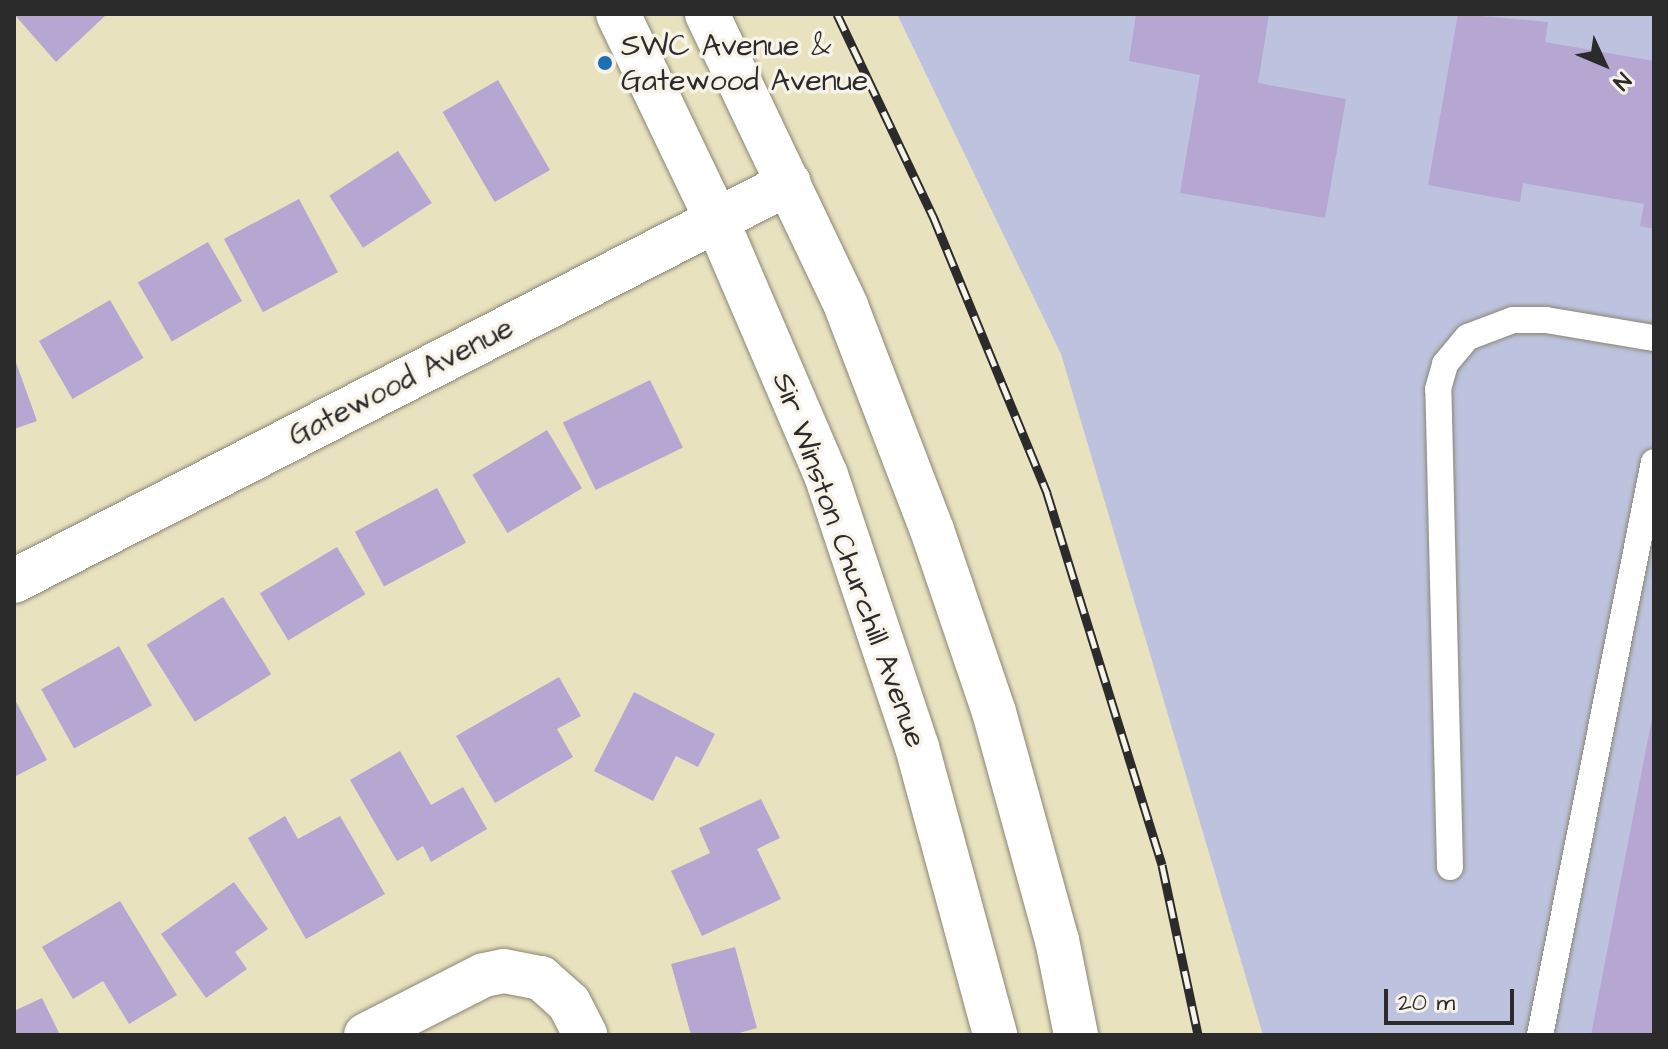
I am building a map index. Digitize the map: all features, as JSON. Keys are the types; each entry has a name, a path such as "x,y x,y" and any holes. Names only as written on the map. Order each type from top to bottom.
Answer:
{"main road":[{"name":"Sir Winston Churchill Avenue","path":"618,14 717,221 826,475 921,761 995,1035"},
{"path":"707,14 846,306 932,530 994,712 1057,940 1076,1035"},
{"name":"Gatewood Avenue","path":"14,581 789,183"},
{"path":"366,1035 484,975 504,971 541,978 569,1003 585,1035"}],"lane":[{"path":"1450,867 1438,389 1445,364 1468,337 1513,320 1546,320 1654,338"},
{"path":"1540,1035 1654,462"}],"shaded area":[{"path":"897,14 1654,14 1654,1035 1263,1035 1061,354"}],"building":[{"path":"14,14 107,14 56,62"},
{"path":"1136,14 1269,14 1258,83 1346,99 1325,218 1180,193 1200,75 1129,61"},
{"path":"1458,14 1548,22 1545,42 1654,61 1654,229 1640,226 1644,204 1523,183 1520,202 1428,185"},
{"path":"498,80 550,170 495,202 443,112"},
{"path":"398,151 432,203 363,248 329,196"},
{"path":"299,199 338,272 263,312 224,239"},
{"path":"208,242 242,301 172,341 138,282"},
{"path":"110,300 144,358 72,399 39,341"},
{"path":"14,357 37,421 14,429"},
{"path":"650,380 683,447 596,490 563,423"},
{"path":"547,430 582,488 507,533 472,475"},
{"path":"437,488 466,543 384,586 355,532"},
{"path":"337,547 365,594 288,640 260,593"},
{"path":"223,597 271,674 195,722 147,645"},
{"path":"119,646 152,705 74,749 41,689"},
{"path":"559,677 581,716 557,729 573,757 495,803 456,736"},
{"path":"634,692 715,734 698,767 676,756 653,801 594,771"},
{"path":"14,698 47,760 14,777"},
{"path":"1653,713 1654,1035 1591,1035"},
{"path":"400,751 431,805 463,787 487,829 431,862 423,846 397,861 350,780"},
{"path":"761,799 780,838 757,849 781,899 702,936 671,871 710,853 699,828"},
{"path":"285,816 298,839 340,816 385,894 306,939 248,838"},
{"path":"234,882 268,929 235,952 247,969 206,998 161,934"},
{"path":"120,901 177,995 129,1024 103,981 73,999 42,947"},
{"path":"735,947 757,1028 732,1035 691,1035 671,964"},
{"path":"42,998 60,1035 14,1035 14,1011"}],"railway":[{"path":"837,14 933,216 1047,493 1162,865 1198,1035"}],"place":[{"name":"SWC Avenue & Gatewood Avenue","path":"605,63"}]}
